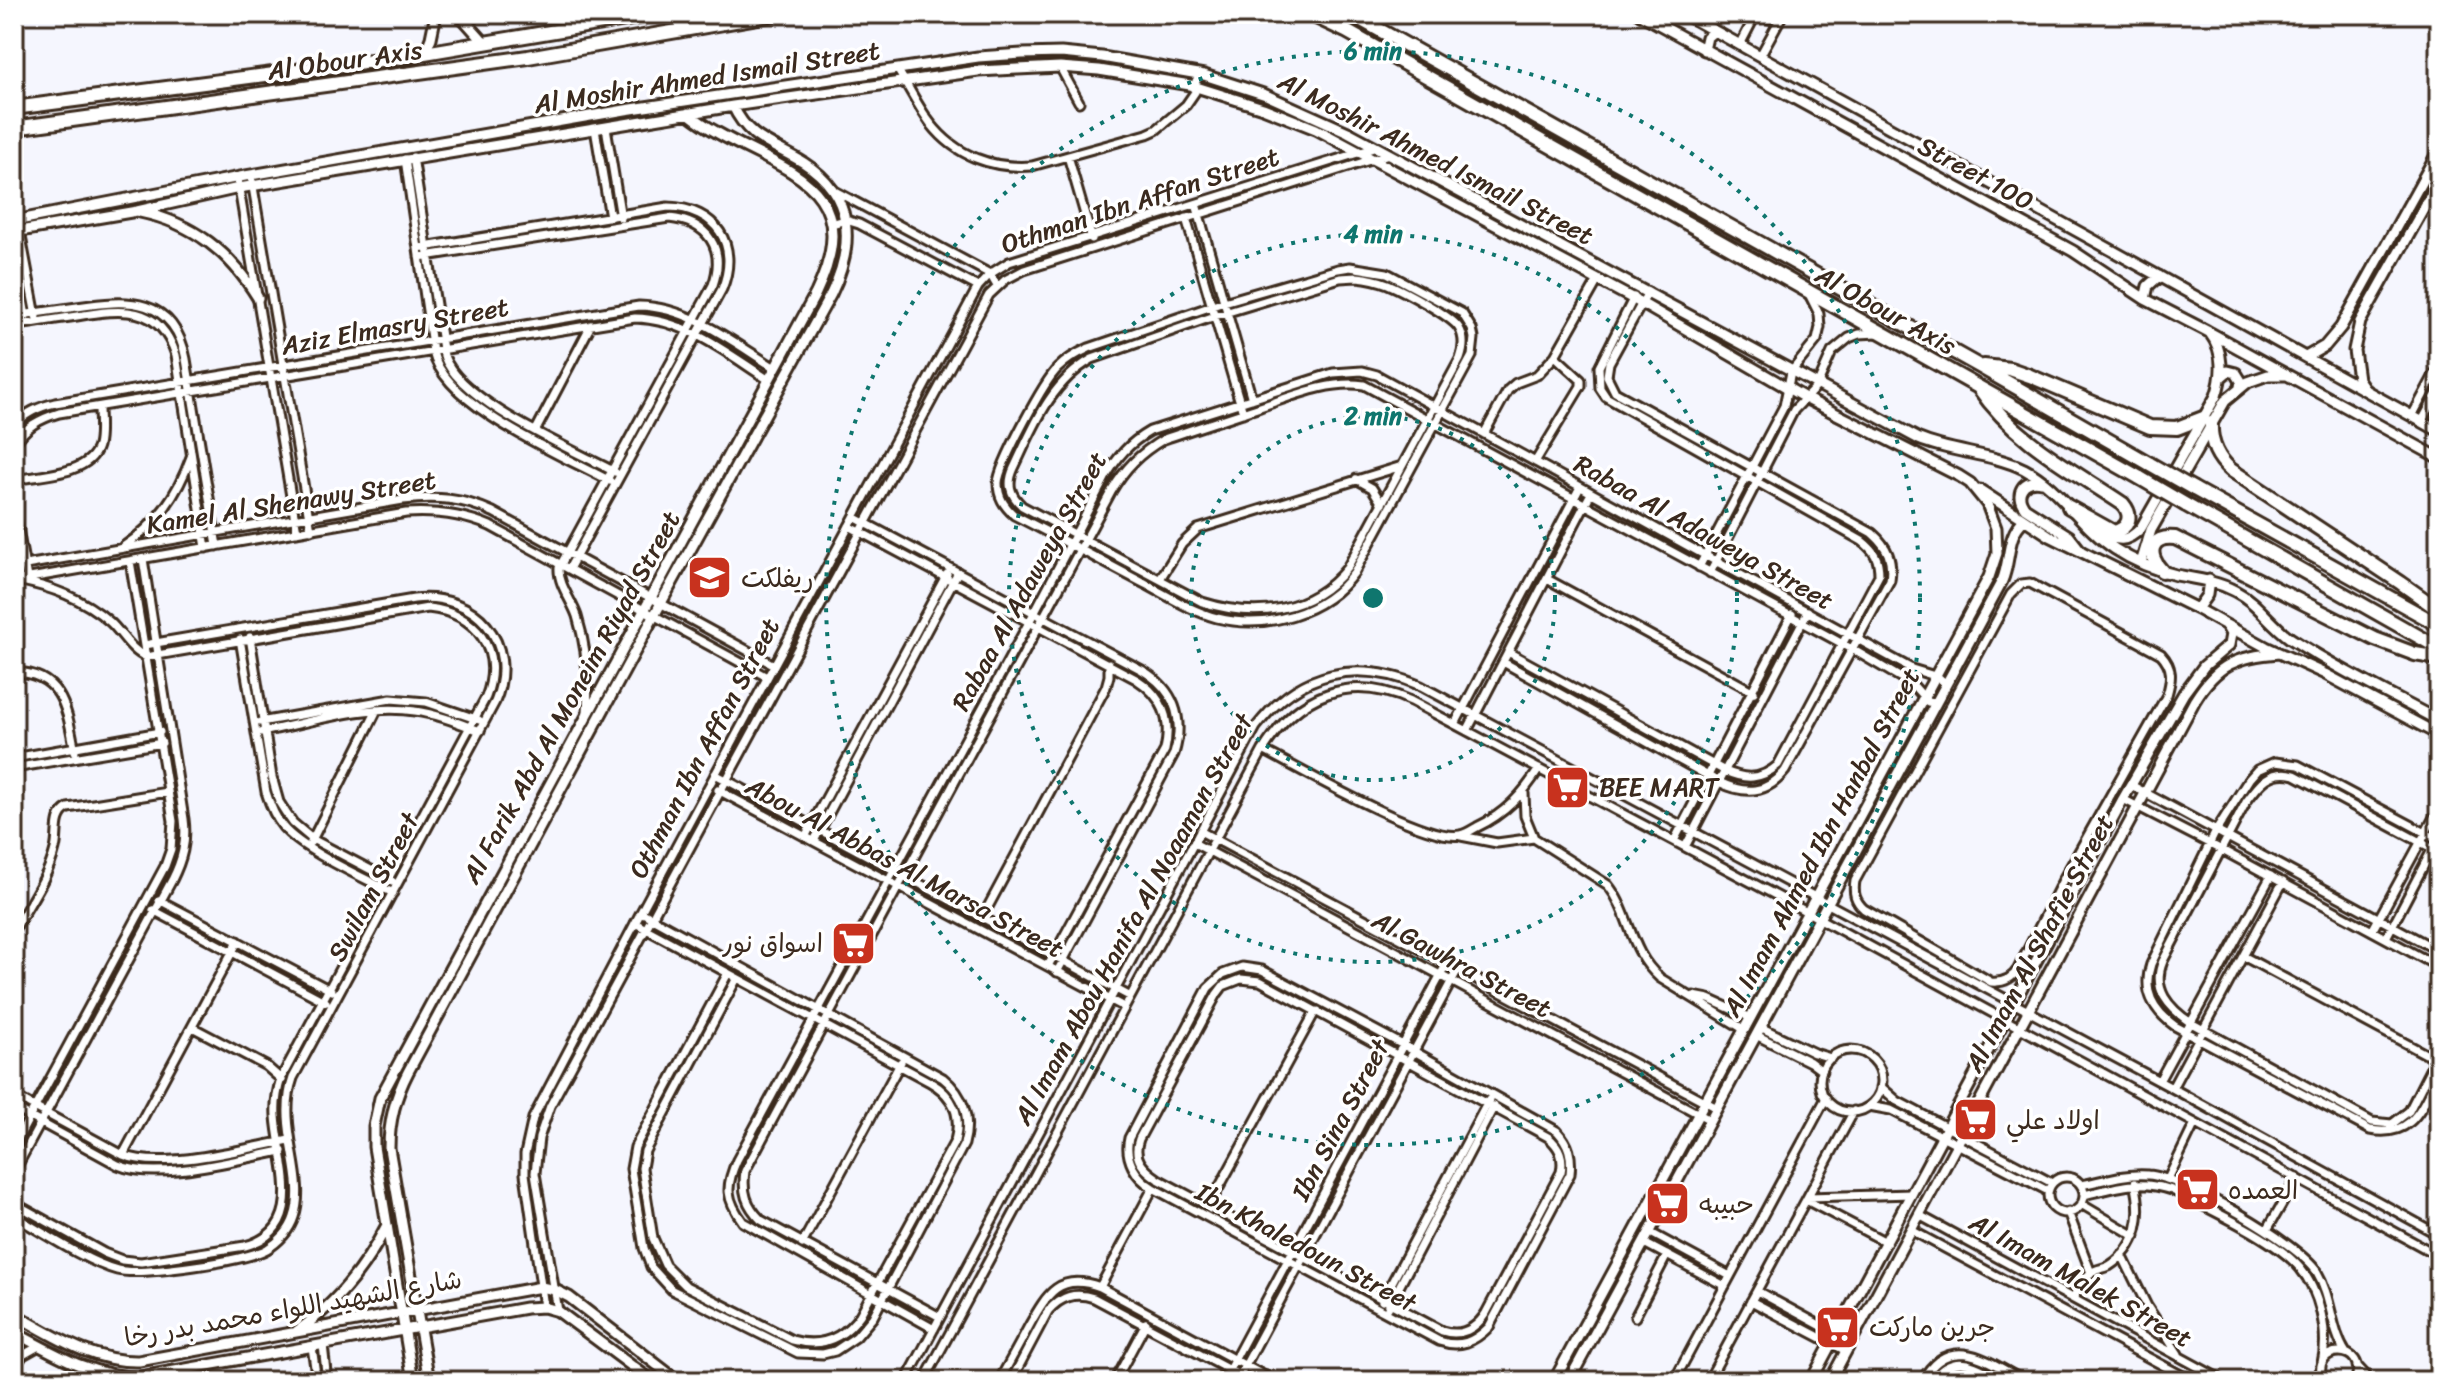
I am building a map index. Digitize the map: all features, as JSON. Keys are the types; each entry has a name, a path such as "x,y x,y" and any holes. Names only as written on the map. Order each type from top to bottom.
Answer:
{"highway":[{"name":"Al Obour Axis","path":"14,108 425,53 656,14"},
{"name":"Al Obour Axis","path":"14,128 528,57 775,14"},
{"name":"Al Obour Axis","path":"1310,14 1346,31 1881,334 1977,385 2439,648"},
{"name":"Al Obour Axis","path":"1351,14 2439,625"},
{"path":"1979,366 2000,367 2030,376 2150,427 2177,428 2207,420 2216,453 2231,470 2439,610"},
{"path":"1977,385 2008,425 2027,441 2123,504 2129,517 2127,524 2114,532 2069,507"},
{"path":"2162,571 2154,561 2152,550 2159,540 2175,538 2375,639 2415,654 2439,658"}],"street":[{"path":"425,53 436,14"},
{"path":"459,14 485,43"},
{"name":"Street 100","path":"1640,14 2088,259 2145,299 2439,458"},
{"name":"Street 100","path":"1684,14 2439,431"},
{"path":"1740,45 1756,14"},
{"path":"1764,14 1769,19 1782,16"},
{"path":"1760,56 1782,16"},
{"path":"1704,50 1704,42 1714,31"},
{"name":"Al Moshir Ahmed Ismail Street","path":"16,226 237,177 639,108 978,57 1061,53 1102,57 1206,76 1293,106 1377,147 1817,386"},
{"path":"1060,67 1079,102"},
{"name":"Al Moshir Ahmed Ismail Street","path":"16,226 137,211 239,188 409,159 905,80 978,71 1060,67 1099,70 1194,92 1207,90 1316,129 1637,301 1805,398"},
{"path":"897,69 932,126 960,150 994,166 1013,168 1032,166 1147,134 1172,119 1194,92 1196,81 1206,76 1210,85 1207,90"},
{"path":"1779,91 1788,84 1789,72"},
{"name":"Al Farik Abd Al Moneim Riyad Street","path":"429,1381 389,1148 395,1101 840,275 846,256 846,220 833,190 805,163 753,134 733,106"},
{"path":"688,113 809,184 824,205 831,224 846,220 859,224 978,287"},
{"path":"606,127 622,225"},
{"path":"595,129 612,226"},
{"path":"1905,160 1915,142"},
{"name":"Othman Ibn Affan Street","path":"544,1307 525,1174 528,1136 541,1100 978,287 990,274 1009,262 1377,147"},
{"path":"408,148 419,257 437,365 479,409 616,484"},
{"path":"2306,357 2334,337 2439,150"},
{"path":"1921,169 1931,151"},
{"name":"Othman Ibn Affan Street","path":"558,1311 535,1173 539,1138 550,1106 982,305 997,286 1024,270 1390,154"},
{"path":"1068,156 1095,248"},
{"path":"409,159 429,256 443,351 451,370 493,406 621,475"},
{"path":"602,170 613,168"},
{"path":"809,184 811,178 819,174"},
{"path":"251,175 311,530"},
{"path":"237,177 297,532"},
{"path":"2366,391 2358,379 2355,365 2360,322 2427,202 2436,193 2439,181"},
{"path":"833,190 990,274 997,286"},
{"path":"2427,202 2439,209"},
{"path":"1196,204 1255,409"},
{"path":"418,248 660,208 684,209 709,219 726,245 729,267 722,289 569,569"},
{"path":"1183,208 1243,413"},
{"path":"137,211 179,223 210,242 238,269 258,298"},
{"path":"419,257 659,219 680,219 692,223 710,238 716,249 717,273 561,565 559,576 576,615 586,656 587,717"},
{"name":"Al Farik Abd Al Moneim Riyad Street","path":"413,1381 374,1147 374,1126 380,1098 824,277 833,247 831,224"},
{"path":"16,226 38,322"},
{"path":"462,241 463,250"},
{"path":"14,251 27,319"},
{"path":"1363,267 1387,273 1462,313 1474,338 1472,356 1438,409 1345,586 1317,607 1262,621 1243,622 1214,617 1187,607 1014,515 1000,498 998,487 1003,465 1047,380 1065,362 1089,348 1224,302 1338,269 1363,267"},
{"path":"2145,299 2148,286 2159,276"},
{"path":"2370,276 2382,283"},
{"path":"1432,420 1402,466 1337,581 1317,595 1294,605 1260,611 1221,608 1202,602 1022,506 1010,488 1014,468 1055,390 1065,377 1092,359 1227,312 1340,278 1365,278 1390,285 1445,316 1460,329 1463,349 1438,409"},
{"path":"1484,434 1508,390 1516,383 1537,375 1555,356 1598,280"},
{"path":"1508,652 1725,771 1746,778 1758,777 1778,765 1879,575 1879,561 1873,549 1862,541 1606,397 1600,388 1599,367 1643,290"},
{"path":"1699,567 1787,401 1791,372 1817,340 1819,314 1815,301 1807,291"},
{"path":"14,326 36,313 118,301 143,305 165,318 184,349 217,546"},
{"path":"1503,662 1719,782 1742,792 1762,789 1779,778 1802,743 1890,580 1892,567 1889,554 1872,533 1615,392 1607,376 1609,363 1637,301"},
{"path":"426,304 437,303"},
{"name":"Aziz Elmasry Street","path":"14,424 32,410 55,403 639,306 670,310 694,319 775,368"},
{"path":"14,316 38,322 114,310 137,313 166,333 176,355 206,548"},
{"name":"Aziz Elmasry Street","path":"14,445 23,432 45,417 623,319 648,318 688,331 769,380"},
{"path":"536,430 591,325"},
{"path":"2141,563 2151,530 2216,396 2221,377 2218,348 2207,331"},
{"path":"1710,573 1794,410 1817,386 1828,359 1840,344 1859,334 1881,334"},
{"path":"1535,462 1581,386 1581,380 1555,356"},
{"path":"2412,416 2439,366"},
{"name":"Rabaa Al Adaweya Street","path":"934,1329 743,1222 733,1209 729,1184 737,1160 1116,459 1137,439 1150,431 1252,397 1333,373 1362,371 1390,381 1912,669 1935,676 1946,684"},
{"path":"2221,377 2228,371 2234,372 2240,378 2240,387"},
{"path":"2069,507 2109,537 2117,540 2131,538 2145,521 2207,420 2225,401 2240,387 2268,375 2288,376"},
{"name":"Rabaa Al Adaweya Street","path":"940,1317 761,1220 745,1198 745,1171 1121,476 1148,448 1164,439 1298,395 1350,383 1364,385 1852,649 1913,685 1928,702 1935,703"},
{"path":"1817,386 1931,444 2012,464 2054,489 2104,540 2141,563 2162,571 2209,580 2245,596 2287,636 2439,721"},
{"path":"2422,421 2439,390"},
{"name":"Al Imam Ahmed Ibn Hanbal Street","path":"1554,1381 1989,577 1997,549 1992,515 1970,483 1941,465 1805,398"},
{"path":"14,480 76,469 90,461 98,447 99,407"},
{"path":"121,549 153,524 167,506 184,478 191,455"},
{"path":"1160,579 1182,544 1198,529 1402,466"},
{"path":"1356,479 1372,488 1382,504"},
{"path":"2045,483 2036,480 2024,484 2019,496 2021,503 2069,536 2080,550"},
{"path":"1970,483 2024,520 2439,735"},
{"path":"1455,724 1580,487"},
{"path":"1467,731 1591,493"},
{"name":"Kamel Al Shenawy Street","path":"14,567 421,498 459,500 493,512 774,665"},
{"path":"14,508 27,578"},
{"name":"Kamel Al Shenawy Street","path":"15,580 406,513 441,512 490,526 767,677"},
{"path":"854,517 1154,677 1172,699 1179,726 1174,754 1057,972"},
{"name":"Al Imam Ahmed Ibn Hanbal Street","path":"1569,1381 2002,581 2013,533 2024,520"},
{"path":"849,526 1126,673 1157,697 1168,722 1165,750 1048,966"},
{"path":"1997,549 2004,546 2011,551"},
{"path":"14,1172 178,868 185,843 184,819 143,559"},
{"path":"14,1146 150,895 171,849 173,821 130,561"},
{"path":"14,567 15,580 57,590 93,609 117,629 138,653 146,657"},
{"path":"814,841 954,570"},
{"path":"1547,579 1763,697"},
{"path":"805,837 949,580"},
{"path":"2197,609 2207,595 2209,580"},
{"path":"2025,583 2161,654 2169,662 2172,672 2167,695 2064,878 2015,974 1997,983 1864,909 1858,904 1854,889 1855,881 2011,594 2025,583"},
{"name":"Swilam Street","path":"14,1216 90,1258 120,1270 152,1271 248,1256 274,1244 289,1228 297,1194 286,1108 293,1078 501,689 503,664 500,651 496,639 480,618 450,601 428,598 144,645"},
{"path":"1674,841 1797,605"},
{"name":"Swilam Street","path":"14,1203 104,1253 122,1260 141,1262 245,1246 266,1238 281,1222 286,1193 276,1104 281,1078 490,686 491,660 481,636 473,626 452,613 440,610 415,609 146,657"},
{"path":"1685,847 1808,611"},
{"name":"Al Imam Al Shafie Street","path":"1811,1381 2123,799 2184,693 2204,666 2229,645 2231,634 2226,625"},
{"path":"248,627 272,777 279,802 293,823 312,839 398,883"},
{"path":"238,629 266,792 274,815 289,834 308,847 393,893"},
{"path":"2279,653 2287,636"},
{"name":"Al Imam Al Shafie Street","path":"1830,1381 2195,700 2219,670 2242,658 2279,653"},
{"path":"982,918 1106,687 1113,655"},
{"path":"2325,674 2332,662"},
{"path":"1106,687 1126,673 1130,664"},
{"path":"14,672 43,679 62,697 77,757"},
{"name":"Al Imam Abou Hanifa Al Noaaman Street","path":"906,1381 1256,727 1279,702 1307,683 1347,672 1389,675 1421,686 2172,1088 2439,1235"},
{"name":"Al Imam Abou Hanifa Al Noaaman Street","path":"926,1380 1263,750 1282,723 1307,703 1353,688 1397,694 1455,724 2019,1026 2439,1256"},
{"path":"254,723 379,700 403,699 426,702 485,722"},
{"path":"308,847 377,710 379,700"},
{"path":"256,733 377,710 415,711 480,731"},
{"path":"14,758 170,731"},
{"path":"14,768 172,741"},
{"path":"1263,750 1392,817 1427,831 1497,843 1534,838"},
{"path":"2243,956 2437,1056 2436,1071 2410,1123 2401,1129 2381,1132 2361,1126 2198,1039 2165,1018 2157,1010 2147,986 2147,976 2216,831 2249,779 2267,765 2282,762 2298,765 2439,839 2436,850 2386,938"},
{"path":"1460,835 1500,814 1524,793 1539,769"},
{"path":"2436,850 2287,773 2267,777 2258,785 2228,837 2159,970 2159,987 2167,1004 2191,1023 2364,1118 2392,1124 2409,1111 2436,1071"},
{"name":"Abou Al Abbas Al Marsa Street","path":"715,774 1129,996"},
{"path":"2131,785 2439,951"},
{"name":"Abou Al Abbas Al Marsa Street","path":"709,786 1124,1007"},
{"path":"14,931 52,859 62,811 168,792"},
{"path":"1524,793 1525,816 1534,838 1608,885 1641,957 1660,978 1745,1030"},
{"path":"2123,799 2439,967"},
{"path":"2152,813 2152,805 2160,799"},
{"path":"1137,803 1145,807"},
{"path":"2372,931 2439,808"},
{"name":"Al Gawhra Street","path":"1200,831 1717,1108"},
{"name":"Al Gawhra Street","path":"1194,843 1710,1120"},
{"path":"2159,1081 2271,876"},
{"path":"2064,878 2076,883"},
{"path":"2172,1088 2283,882"},
{"path":"2056,894 2065,895 2068,900"},
{"path":"150,895 338,994"},
{"path":"144,905 332,1005"},
{"path":"641,912 904,1056 952,1085 963,1102 967,1134 964,1144 873,1317 856,1337 835,1351 798,1353 681,1295 657,1276 644,1248 631,1169 632,1158 639,1137 728,973"},
{"path":"635,923 899,1065 949,1096 958,1117 955,1141 854,1324 830,1341 801,1343 686,1286 665,1265 653,1238 642,1168 648,1143 737,978"},
{"path":"123,1155 238,941"},
{"name":"Ibn Sina Street","path":"1223,1381 1447,963"},
{"name":"Ibn Khaledoun Street","path":"1232,969 1262,970 1403,1045 1557,1131 1565,1140 1572,1161 1570,1174 1489,1327 1466,1343 1448,1344 1153,1188 1138,1177 1127,1146 1208,988 1232,969"},
{"name":"Ibn Sina Street","path":"1238,1378 1458,969"},
{"name":"Ibn Khaledoun Street","path":"1241,979 1260,981 1548,1137 1562,1156 1561,1172 1482,1319 1471,1329 1449,1334 1303,1258 1143,1168 1137,1152 1139,1139 1195,1033 1223,986 1241,979"},
{"path":"1692,996 1709,999 1751,1018"},
{"path":"1208,1218 1209,1206 1315,1012 1320,1010 1320,1000"},
{"path":"192,1027 266,1066 281,1078 289,1090"},
{"path":"1187,1029 1195,1033"},
{"path":"1758,1031 1831,1058"},
{"path":"1758,1031 1822,1071"},
{"path":"1848,1050 1867,1054 1879,1068 1881,1087 1877,1098 1869,1106 1854,1111 1841,1110 1826,1098 1822,1090 1822,1071 1831,1058 1848,1050"},
{"path":"796,1253 904,1056"},
{"path":"1881,1087 1897,1101 1946,1132"},
{"path":"14,1096 123,1155 142,1161 161,1162 290,1140"},
{"path":"1382,1311 1495,1096"},
{"path":"1641,1381 1661,1377 1677,1380 1826,1098"},
{"path":"1869,1106 1891,1110 1946,1132 2052,1183"},
{"path":"14,1108 118,1165 146,1172 165,1172 291,1150"},
{"path":"1708,1381 1854,1111"},
{"path":"2168,1179 2195,1123"},
{"path":"1960,1139 2048,1191"},
{"path":"2081,1185 2136,1175 2168,1179 2267,1230 2294,1248 2322,1280 2335,1330 2346,1353 2371,1381"},
{"path":"2082,1200 2081,1185 2065,1176 2052,1183 2048,1191 2051,1205 2059,1211 2068,1212 2082,1200 2135,1183 2150,1184 2172,1190 2262,1238 2295,1263 2313,1289 2321,1310 2325,1342 2320,1373 2323,1381"},
{"path":"2267,1230 2297,1178"},
{"path":"2073,1298 2091,1273 2108,1266 2122,1255 2135,1236 2139,1201 2135,1183"},
{"path":"1100,1287 1153,1188"},
{"path":"1807,1198 1912,1194"},
{"path":"1807,1198 1886,1242"},
{"path":"2082,1200 2135,1236"},
{"path":"1200,1213 1209,1206"},
{"path":"2068,1212 2091,1273"},
{"name":"Al Imam Malek Street","path":"1919,1215 2224,1381"},
{"path":"1536,1217 1545,1221"},
{"path":"293,1334 326,1309 354,1279 387,1225"},
{"name":"Al Imam Malek Street","path":"1911,1230 2192,1381"},
{"path":"1649,1232 1730,1276"},
{"path":"1644,1243 1725,1286"},
{"path":"1635,1317 1667,1255"},
{"path":"2122,1255 2147,1306 2181,1358"},
{"path":"1612,1273 1623,1280"},
{"path":"999,1381 1045,1298 1052,1290 1081,1281 1100,1287 1274,1381"},
{"path":"541,1287 569,1297 678,1381"},
{"name":"شارع الشهيد اللواء محمد بدر رخا","path":"14,1314 83,1351 124,1361 293,1334 541,1287"},
{"path":"1757,1291 1834,1339"},
{"path":"1011,1381 1048,1311 1073,1294 1094,1298 1229,1370 1238,1378 1250,1381"},
{"path":"1751,1301 1848,1346"},
{"path":"544,1307 558,1311 652,1381"},
{"name":"شارع الشهيد اللواء محمد بدر رخا","path":"14,1332 85,1369 126,1377 160,1374 544,1307"},
{"path":"1115,1381 1151,1314"},
{"path":"760,1335 764,1327"},
{"path":"323,1345 327,1381"},
{"path":"14,1367 23,1355 39,1346"},
{"path":"312,1347 317,1381"},
{"path":"1922,1381 1935,1362 1947,1355 1960,1353 1983,1359 2024,1381"},
{"path":"2322,1363 2332,1353 2346,1353"},
{"path":"1931,1381 1948,1365 1959,1363 1978,1367 2002,1381"},
{"path":"2355,1381 2357,1366"},
{"path":"911,1371 926,1380"}],"place":[{"name":"ريفلكت","path":"710,578"},
{"name":"BEE MART","path":"1568,787"},
{"name":"اسواق نور","path":"854,943"},
{"name":"اولاد علي","path":"1975,1120"},
{"name":"العمده","path":"2197,1190"},
{"name":"حبيبه","path":"1668,1204"},
{"name":"جرين ماركت","path":"1838,1327"}]}
